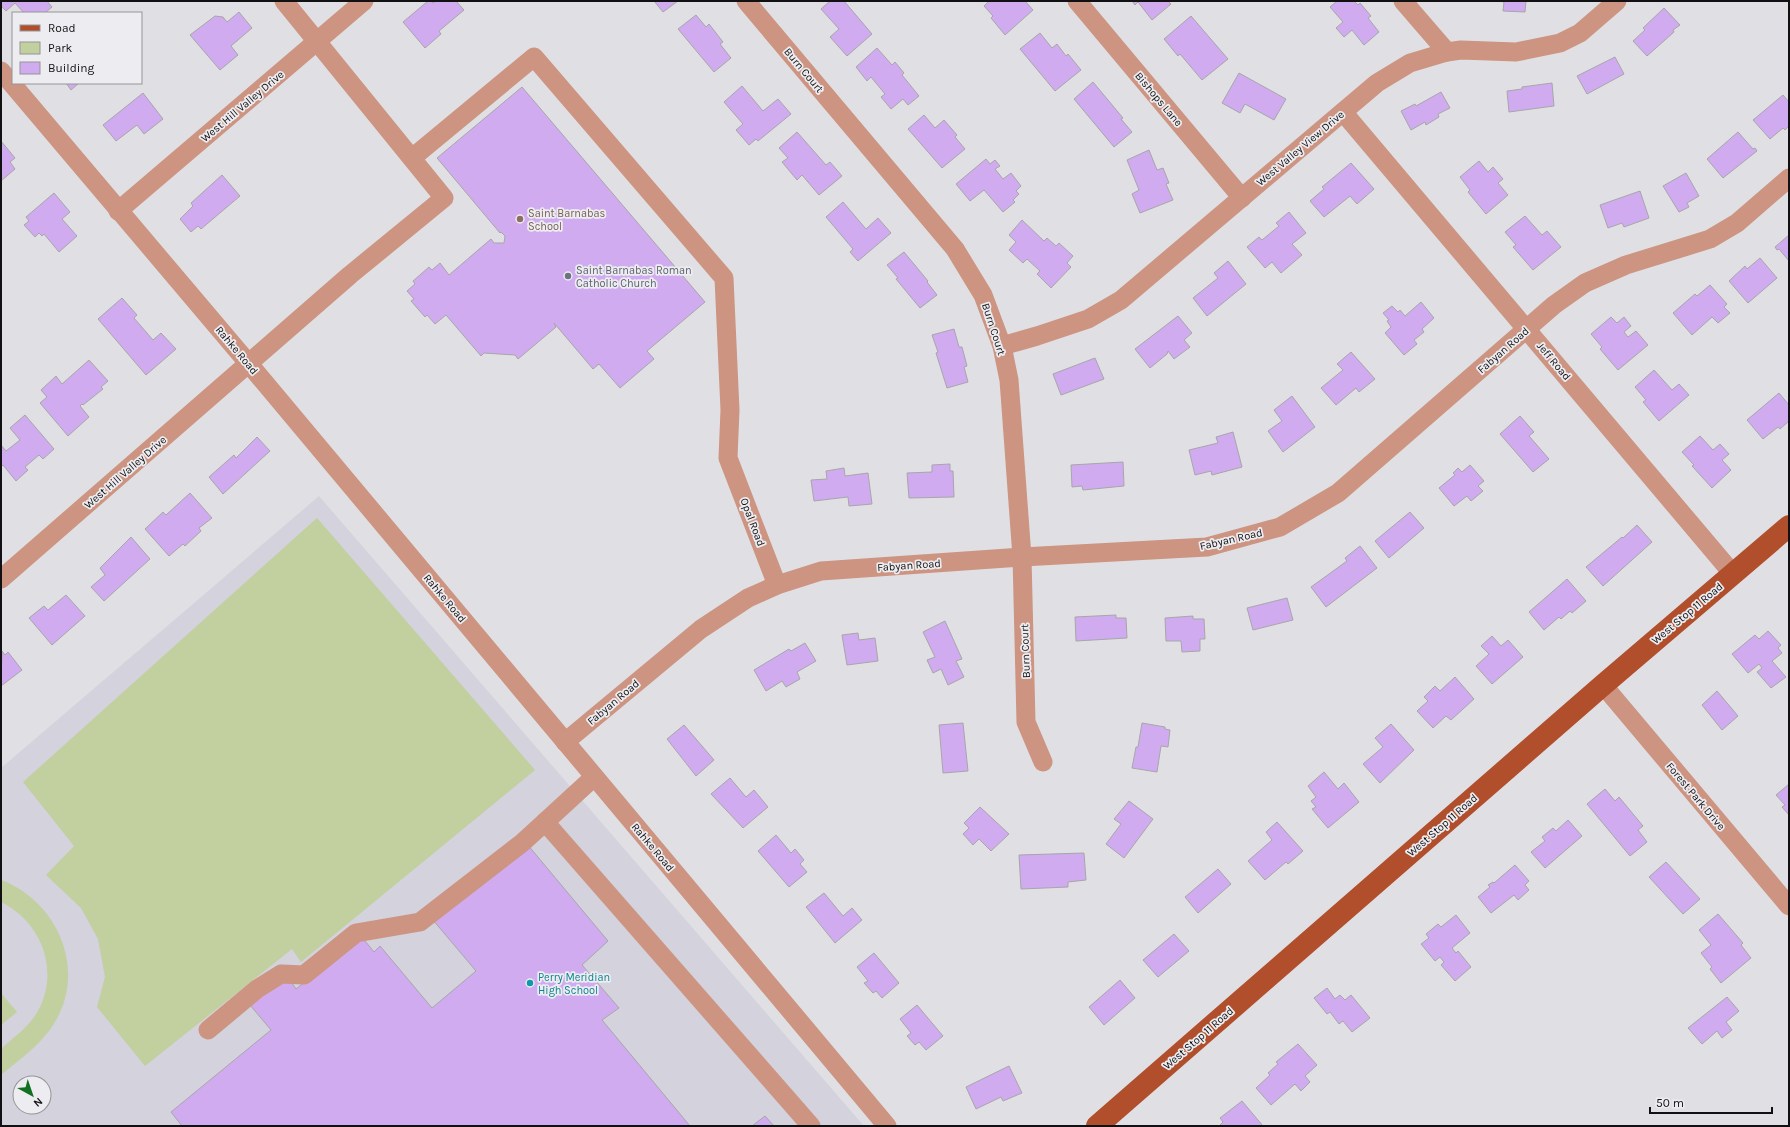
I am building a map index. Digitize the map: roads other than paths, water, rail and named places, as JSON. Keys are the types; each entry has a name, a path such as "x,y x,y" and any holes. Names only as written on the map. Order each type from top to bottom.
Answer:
{"main road":[{"name":"West Stop 11 Road","path":"1097,1126 1603,685 1789,526"}],"street":[{"path":"284,1 412,158"},
{"name":"West Hill Valley Drive","path":"118,211 364,1"},
{"name":"Burn Court","path":"746,1 955,249 983,295 1002,346 1009,380 1022,557 1026,722 1044,762"},
{"name":"Bishops Lane","path":"1077,1 1242,198"},
{"path":"1403,1 1447,52"},
{"name":"West Valley View Drive","path":"1002,346 1088,319 1121,300 1377,83 1410,63 1447,52 1461,50 1516,52 1560,43 1580,33 1617,1"},
{"name":"Opal Road","path":"412,158 534,57 724,278 730,410 728,458 777,585"},
{"name":"Rahke Road","path":"1,72 249,364 887,1126"},
{"name":"Jeff Road","path":"1344,112 1733,574"},
{"name":"West Hill Valley Drive","path":"1,579 350,275 444,198 412,158"},
{"name":"Fabyan Road","path":"565,742 701,629 748,598 777,585 821,571 1022,557 1207,547 1280,527 1338,493 1554,305 1585,284 1626,265 1710,239 1737,223 1789,178"},
{"name":"Forest Park Drive","path":"1603,685 1789,906"},
{"path":"208,1030 257,989 281,974 304,975 356,933 420,922 522,843 594,777"},
{"path":"545,822 811,1126"}],"place":[{"name":"Saint Barnabas School","path":"520,219"},
{"name":"Saint Barnabas Roman Catholic Church","path":"568,276"},
{"name":"Perry Meridian High School","path":"530,983"}]}
